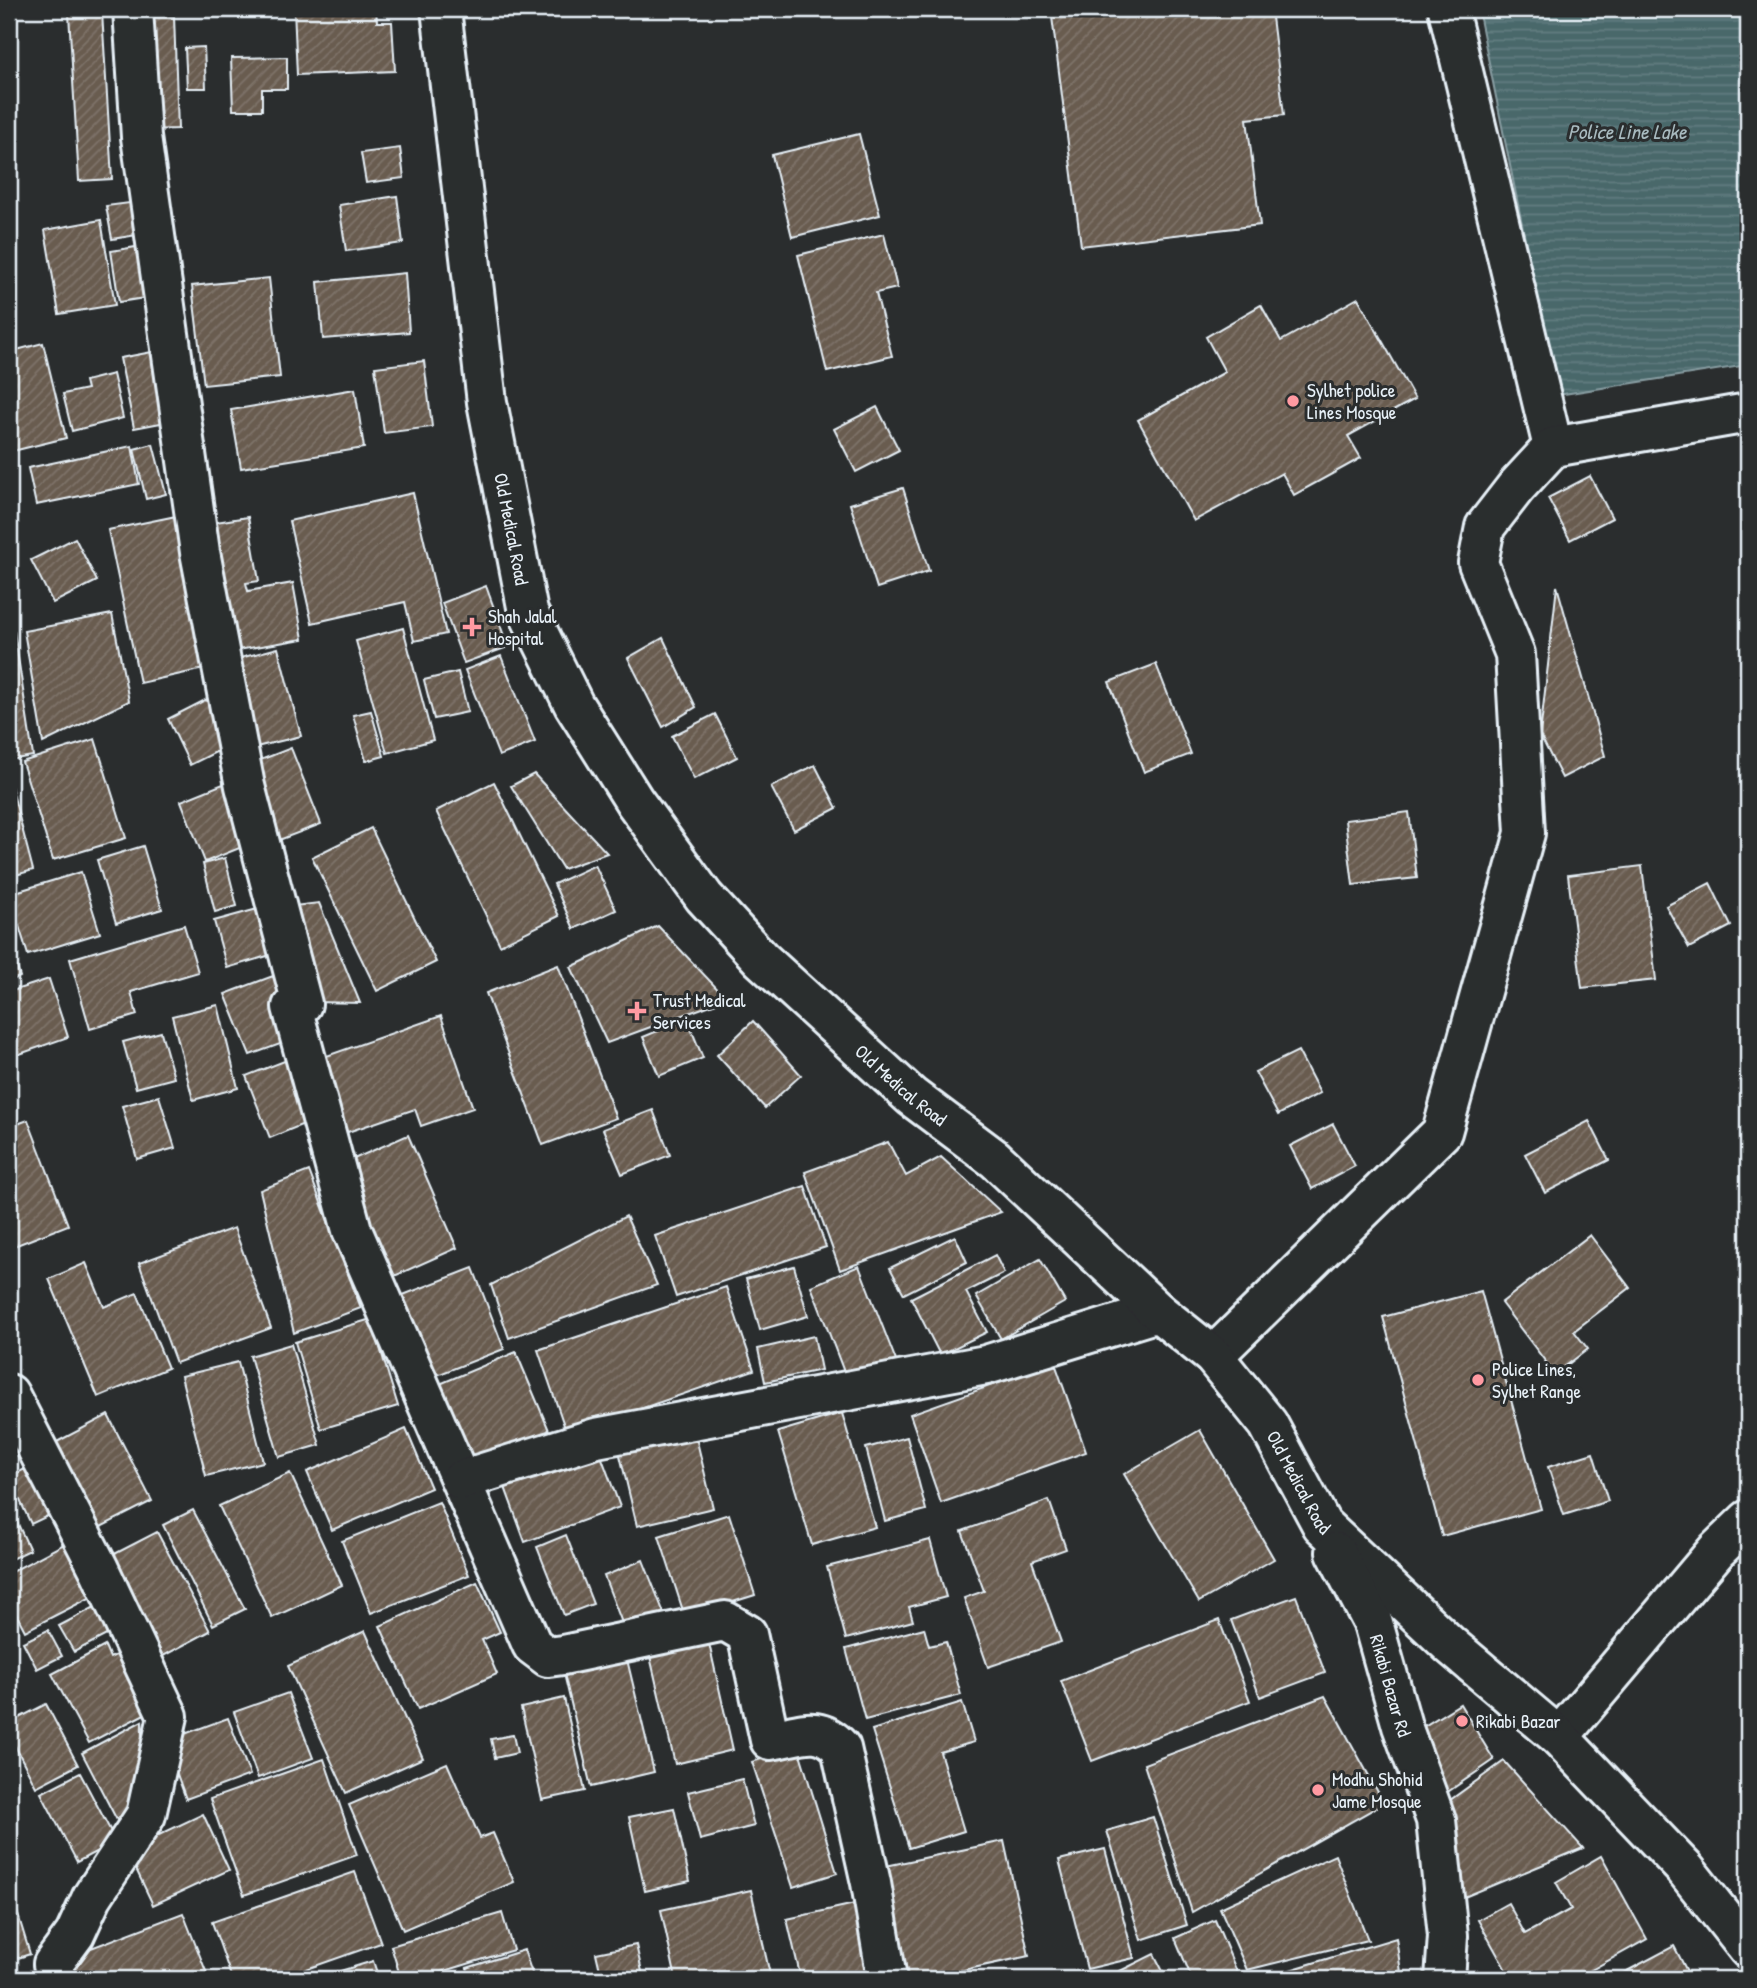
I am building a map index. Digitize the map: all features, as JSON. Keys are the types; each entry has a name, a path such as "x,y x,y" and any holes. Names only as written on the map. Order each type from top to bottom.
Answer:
{"street":[{"path":"133,9 141,137 200,552 245,786 302,1004 292,1007 352,1230 532,1645 548,1657 725,1621 747,1634 770,1740 819,1732 828,1734 841,1748 871,1883 887,1979"},
{"name":"Old Medical Road","path":"441,9 489,415 528,612 574,705 669,851 704,897 761,959 912,1097 995,1159 1158,1312 1213,1356 1268,1424 1322,1525 1450,1645 1559,1737 1685,1869 1748,1949"},
{"path":"1448,9 1553,447"},
{"path":"1213,1356 1442,1132 1525,833 1515,654 1478,563 1485,527 1516,487 1553,447 1748,413"},
{"path":"461,1480 596,1438 986,1364 1158,1312"},
{"path":"9,1394 99,1569 168,1716 146,1815 92,1897 75,1934 52,1964 56,1979"},
{"path":"1559,1737 1717,1550 1748,1520"},
{"name":"Rikabi Bazar Rd","path":"1322,1525 1373,1623 1402,1726 1436,1820 1448,1936 1445,1979"}],"water":[{"name":"Police Line Lake","path":"1478,9 1748,9 1748,365 1557,395"}],"building":[{"path":"294,9 376,9 377,22 392,22 395,71 297,75"},
{"path":"1051,9 1271,9 1284,115 1247,119 1260,225 1081,246"},
{"path":"102,12 112,179 79,181 69,14"},
{"path":"174,16 178,129 147,130 142,17"},
{"path":"204,47 206,88 187,88 185,48"},
{"path":"287,57 287,89 262,89 262,110 233,110 231,58"},
{"path":"859,134 880,215 792,237 772,155"},
{"path":"400,148 404,178 366,183 361,153"},
{"path":"397,196 403,243 346,251 339,205"},
{"path":"137,202 143,234 112,239 106,206"},
{"path":"101,220 115,305 59,314 45,230"},
{"path":"884,234 897,288 876,293 892,356 827,372 798,255"},
{"path":"142,246 151,297 119,302 111,251"},
{"path":"405,273 409,332 323,339 318,282"},
{"path":"269,278 280,377 204,385 192,286"},
{"path":"1358,298 1415,399 1348,436 1361,458 1294,495 1282,473 1194,521 1138,420 1225,372 1206,337 1261,305 1281,341"},
{"path":"43,343 66,438 9,452 9,352"},
{"path":"168,349 182,419 134,428 120,358"},
{"path":"424,361 432,427 384,433 375,367"},
{"path":"113,374 123,418 72,431 63,394 87,389 85,381"},
{"path":"355,389 364,448 241,468 231,410"},
{"path":"877,407 899,450 856,472 834,429"},
{"path":"153,444 166,494 146,499 134,449"},
{"path":"132,446 139,484 36,505 28,468"},
{"path":"1590,476 1612,518 1570,540 1548,498"},
{"path":"903,488 929,571 877,588 850,504"},
{"path":"413,493 446,634 414,641 405,602 312,623 289,521"},
{"path":"181,515 213,667 140,683 108,530"},
{"path":"248,517 259,581 246,583 248,591 293,583 303,639 226,652 203,524"},
{"path":"75,538 97,581 53,603 31,560"},
{"path":"486,586 508,647 464,663 442,603"},
{"path":"1557,586 1605,756 1562,778 1540,735"},
{"path":"112,614 129,701 43,743 24,631"},
{"path":"403,628 433,740 387,753 356,641"},
{"path":"14,631 33,756 9,760 9,632"},
{"path":"663,638 696,707 663,727 628,658"},
{"path":"278,648 301,736 248,749 225,662"},
{"path":"501,656 535,742 499,756 465,670"},
{"path":"1156,664 1191,754 1144,772 1109,682"},
{"path":"458,672 468,712 434,719 424,680"},
{"path":"207,699 230,745 190,765 168,719"},
{"path":"371,711 384,756 366,761 353,715"},
{"path":"715,714 737,757 694,779 672,736"},
{"path":"95,739 126,838 53,860 22,762"},
{"path":"291,748 321,824 274,842 245,766"},
{"path":"815,765 837,808 794,830 771,787"},
{"path":"534,774 607,853 563,869 511,786"},
{"path":"9,778 33,870 9,877"},
{"path":"228,782 252,843 205,862 181,801"},
{"path":"494,782 559,916 500,945 436,811"},
{"path":"1409,812 1417,878 1353,885 1345,820"},
{"path":"371,828 436,962 377,991 312,857"},
{"path":"143,846 162,909 116,923 97,860"},
{"path":"225,858 237,906 215,912 203,864"},
{"path":"595,865 616,910 574,929 554,884"},
{"path":"1642,866 1656,980 1582,988 1568,875"},
{"path":"81,872 100,933 28,955 9,894"},
{"path":"1710,883 1731,926 1689,948 1666,906"},
{"path":"319,903 360,1003 313,1002 293,906"},
{"path":"261,908 274,954 227,968 214,921"},
{"path":"184,925 198,972 131,992 137,1015 90,1029 70,959"},
{"path":"658,926 727,999 607,1043 571,967"},
{"path":"9,943 20,977 9,981"},
{"path":"558,965 616,1118 543,1145 486,993"},
{"path":"273,976 297,1038 250,1055 225,994"},
{"path":"49,979 68,1037 17,1055 9,1032 9,992"},
{"path":"218,1005 238,1088 193,1100 172,1016"},
{"path":"441,1016 473,1108 421,1126 415,1109 342,1134 315,1060"},
{"path":"687,1019 703,1058 659,1076 643,1037"},
{"path":"753,1021 801,1075 765,1108 717,1055"},
{"path":"161,1032 174,1078 136,1088 123,1042"},
{"path":"1298,1051 1320,1093 1278,1115 1255,1072"},
{"path":"292,1058 316,1119 270,1138 246,1076"},
{"path":"159,1096 175,1148 137,1159 122,1106"},
{"path":"653,1110 670,1155 622,1174 603,1129"},
{"path":"28,1120 68,1225 9,1248 9,1127"},
{"path":"1589,1121 1609,1160 1545,1193 1525,1154"},
{"path":"1333,1124 1355,1166 1312,1189 1290,1146"},
{"path":"408,1135 457,1248 390,1278 340,1165"},
{"path":"888,1142 906,1176 941,1157 1001,1212 840,1270 805,1172"},
{"path":"309,1171 361,1308 294,1333 260,1190"},
{"path":"805,1186 826,1247 676,1297 655,1236"},
{"path":"626,1216 657,1285 509,1338 491,1285"},
{"path":"234,1228 271,1328 176,1363 139,1263"},
{"path":"1590,1235 1630,1288 1574,1331 1588,1349 1555,1374 1501,1303"},
{"path":"955,1236 967,1262 904,1294 890,1268"},
{"path":"995,1255 1004,1273 966,1292 987,1332 940,1355 911,1298"},
{"path":"1040,1259 1065,1302 1001,1339 976,1296"},
{"path":"86,1263 104,1307 137,1293 168,1368 98,1397 49,1279"},
{"path":"794,1266 808,1316 760,1330 746,1279"},
{"path":"859,1266 898,1366 849,1385 811,1286"},
{"path":"473,1268 504,1349 427,1379 395,1298"},
{"path":"726,1287 754,1370 567,1434 538,1350"},
{"path":"1481,1291 1541,1509 1442,1536 1383,1317"},
{"path":"371,1319 398,1406 321,1429 295,1342"},
{"path":"814,1336 821,1370 765,1382 758,1349"},
{"path":"291,1344 320,1445 279,1457 250,1356"},
{"path":"516,1352 551,1435 466,1471 430,1388"},
{"path":"238,1362 263,1462 206,1476 181,1376"},
{"path":"1055,1363 1086,1452 941,1503 910,1414"},
{"path":"842,1413 875,1527 812,1545 778,1432"},
{"path":"108,1415 152,1501 93,1531 49,1446"},
{"path":"406,1429 431,1488 332,1530 307,1472"},
{"path":"1200,1430 1274,1559 1199,1602 1124,1474"},
{"path":"695,1433 713,1508 637,1526 619,1451"},
{"path":"907,1437 926,1510 885,1521 866,1448"},
{"path":"596,1442 620,1507 525,1542 501,1476"},
{"path":"1593,1453 1608,1501 1564,1515 1548,1467"},
{"path":"39,1462 62,1509 31,1524 9,1477"},
{"path":"290,1473 342,1585 272,1618 219,1506"},
{"path":"1049,1500 1066,1549 1032,1561 1061,1642 988,1667 964,1598 984,1591 962,1531"},
{"path":"439,1502 469,1575 371,1613 342,1541"},
{"path":"9,1505 30,1550 9,1560"},
{"path":"193,1510 245,1609 213,1625 163,1525"},
{"path":"729,1514 755,1595 685,1617 659,1536"},
{"path":"157,1532 210,1631 152,1662 99,1562"},
{"path":"566,1535 593,1604 564,1615 537,1547"},
{"path":"79,1536 107,1589 25,1631 9,1600 9,1573"},
{"path":"930,1540 946,1597 909,1607 913,1621 846,1639 827,1567"},
{"path":"643,1560 669,1626 629,1641 604,1576"},
{"path":"477,1582 500,1632 482,1640 497,1674 418,1709 380,1626"},
{"path":"1296,1596 1325,1673 1260,1697 1231,1620"},
{"path":"106,1601 120,1628 74,1652 59,1626"},
{"path":"1219,1620 1250,1701 1092,1761 1061,1681"},
{"path":"924,1628 929,1646 946,1642 961,1695 865,1720 846,1649"},
{"path":"48,1630 62,1656 37,1669 23,1642"},
{"path":"365,1631 423,1758 346,1793 288,1666"},
{"path":"708,1639 733,1750 675,1764 649,1652"},
{"path":"105,1646 110,1658 128,1649 158,1707 89,1743 52,1674"},
{"path":"624,1647 654,1772 591,1787 561,1661"},
{"path":"288,1693 313,1758 258,1778 234,1712"},
{"path":"1325,1696 1384,1803 1192,1912 1144,1764"},
{"path":"564,1698 585,1791 542,1800 521,1708"},
{"path":"962,1702 974,1742 940,1752 964,1831 909,1848 872,1730"},
{"path":"46,1704 78,1765 36,1787 9,1734 9,1723"},
{"path":"1460,1704 1494,1760 1439,1798 1418,1730"},
{"path":"228,1718 250,1775 186,1799 165,1741"},
{"path":"142,1721 141,1800 119,1824 82,1753"},
{"path":"513,1735 517,1753 495,1758 491,1739"},
{"path":"798,1747 837,1873 793,1887 752,1762"},
{"path":"324,1759 357,1855 244,1895 210,1799"},
{"path":"1504,1761 1583,1848 1457,1900 1442,1806"},
{"path":"447,1763 480,1838 493,1833 514,1882 403,1930 349,1805"},
{"path":"80,1773 116,1841 77,1862 41,1793"},
{"path":"742,1779 754,1826 700,1840 688,1792"},
{"path":"674,1808 690,1881 645,1891 629,1817"},
{"path":"203,1814 229,1870 153,1905 127,1850"},
{"path":"1153,1817 1187,1925 1141,1940 1107,1831"},
{"path":"1004,1841 1029,1956 922,1979 905,1979 881,1867"},
{"path":"1105,1849 1134,1958 1087,1969 1059,1860"},
{"path":"1335,1855 1368,1940 1247,1970 1220,1908"},
{"path":"1601,1856 1647,1939 1575,1979 1511,1979 1478,1920 1508,1903 1525,1934 1571,1909 1556,1882"},
{"path":"355,1872 381,1943 278,1979 232,1979 212,1922"},
{"path":"9,1885 30,1954 9,1961"},
{"path":"751,1890 771,1979 676,1979 661,1910"},
{"path":"864,1902 881,1979 801,1979 787,1919"},
{"path":"183,1913 209,1979 69,1979 62,1959"},
{"path":"502,1913 513,1950 419,1979 401,1979 391,1946"},
{"path":"1215,1920 1240,1979 1192,1979 1175,1938"},
{"path":"1396,1938 1402,1979 1260,1979"},
{"path":"636,1945 643,1976 602,1979 596,1953"},
{"path":"1674,1946 1691,1979 1612,1979"},
{"path":"524,1950 534,1979 471,1979 467,1968"},
{"path":"1154,1954 1167,1979 1109,1979 1108,1977"},
{"path":"373,1961 379,1979 314,1979"}],"place":[{"name":"Sylhet police Lines Mosque","path":"1293,401"},
{"name":"Shah Jalal Hospital","path":"472,627"},
{"name":"Trust Medical Services","path":"637,1011"},
{"name":"Police Lines, Sylhet Range","path":"1478,1380"},
{"name":"Rikabi Bazar","path":"1462,1721"},
{"name":"Modhu Shohid Jame Mosque","path":"1318,1790"}]}
